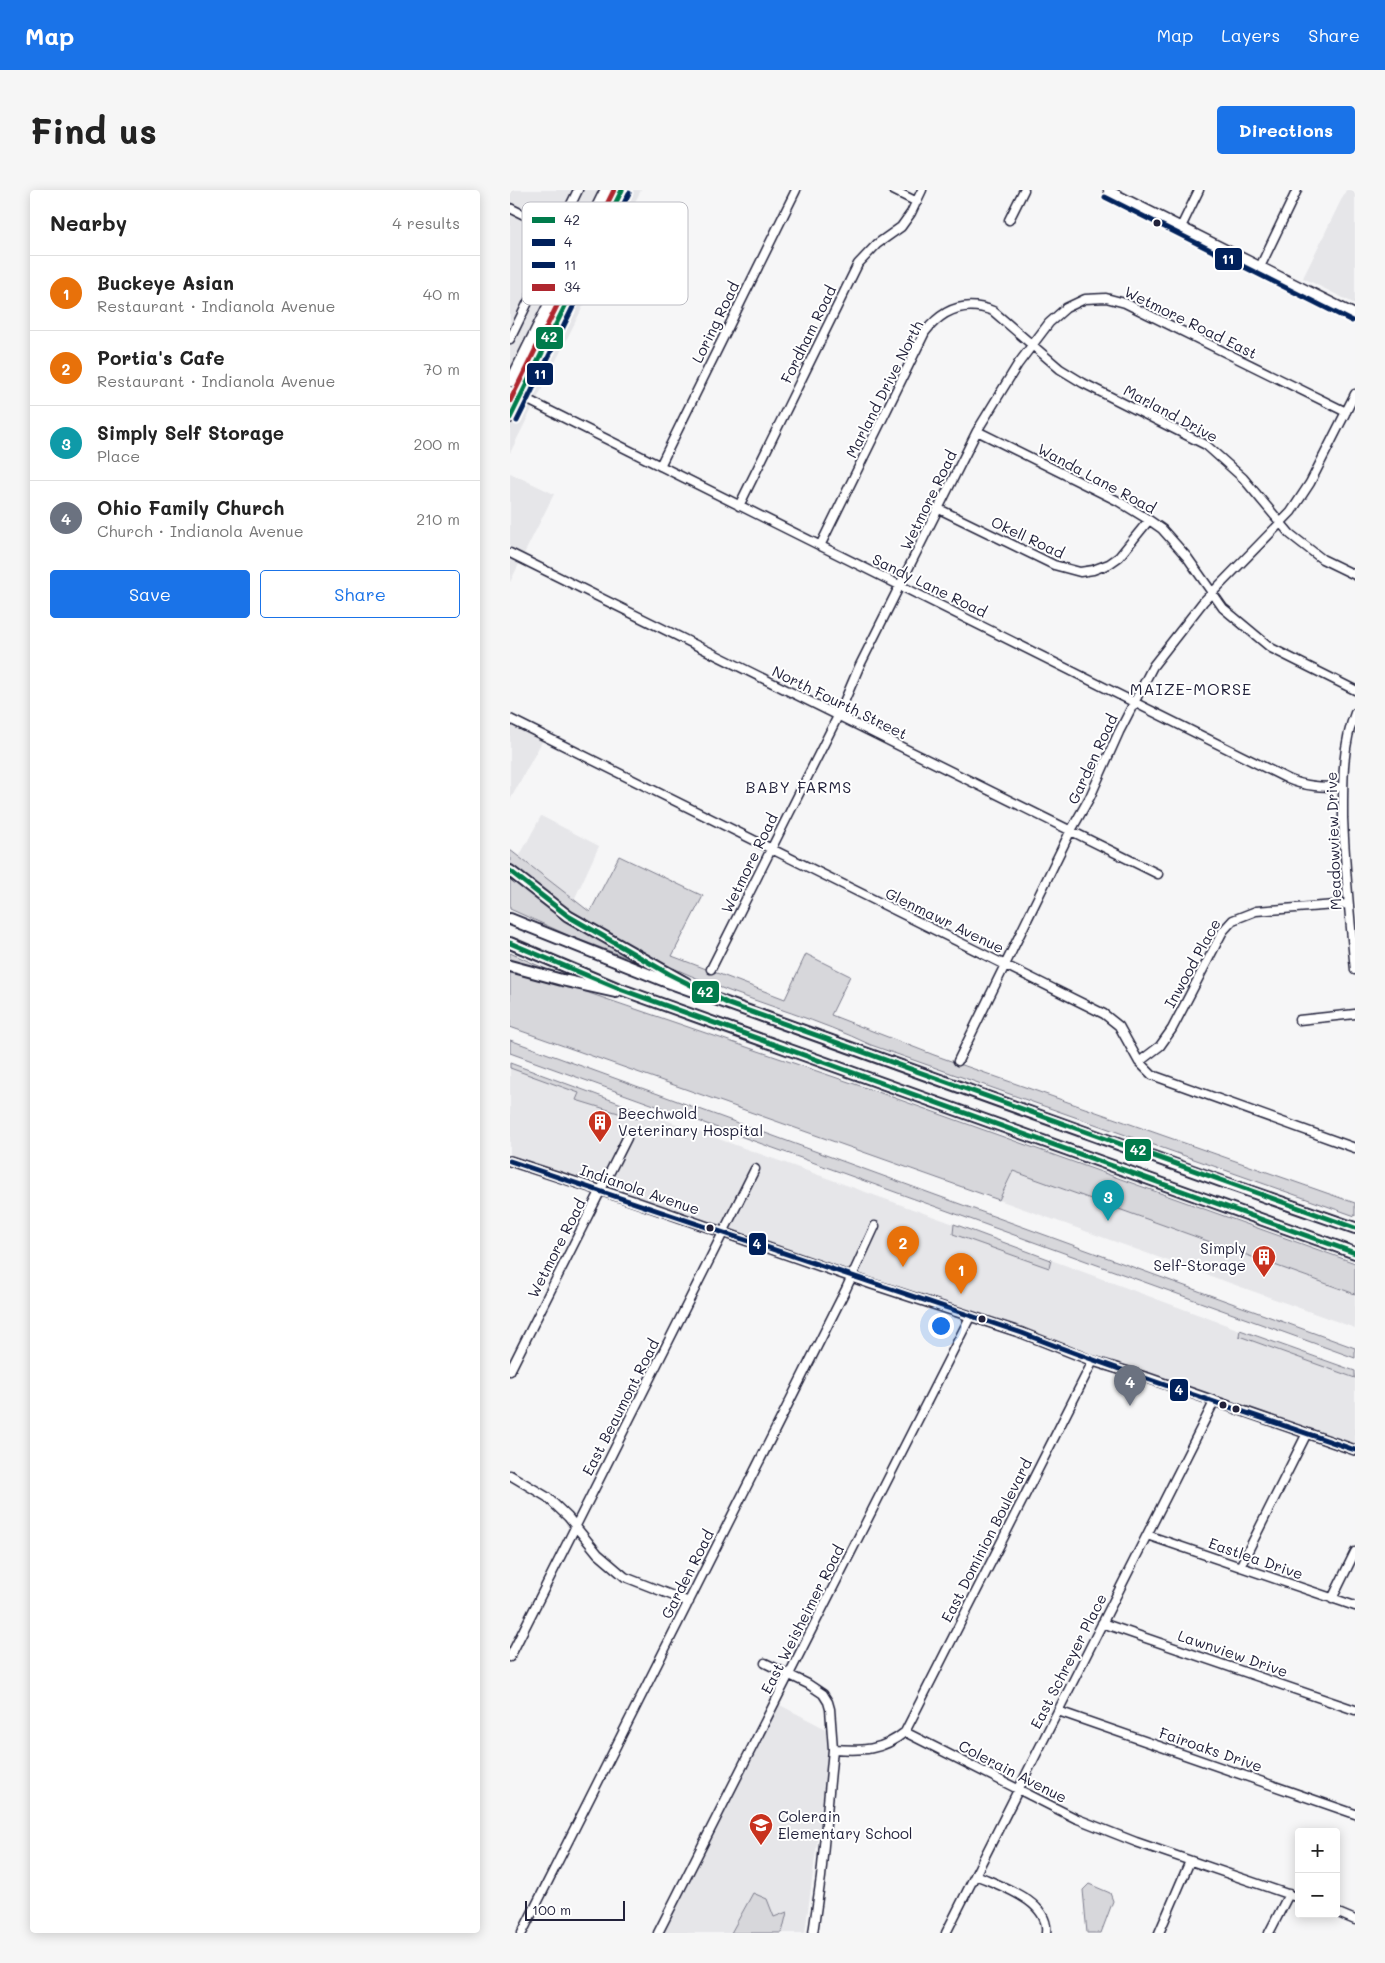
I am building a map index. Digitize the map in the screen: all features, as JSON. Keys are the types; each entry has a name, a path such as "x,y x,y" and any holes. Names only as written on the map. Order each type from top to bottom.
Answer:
{"highway":[{"path":"510,871 568,916 669,974 729,1004"},
{"path":"510,919 631,969 1355,1228"},
{"path":"510,943 650,1000 1355,1253"},
{"path":"510,966 650,1000"}],"main road":[{"path":"599,202 605,190"},
{"path":"616,202 622,190"},
{"path":"510,382 548,305"},
{"path":"510,418 565,305"},
{"name":"Indianola Avenue","path":"510,1162 601,1190 852,1277 1022,1333 1093,1362 1148,1378 1355,1450"}],"street":[{"path":"572,202 578,190"},
{"name":"Loring Road","path":"660,466 796,190"},
{"path":"893,190 916,202"},
{"name":"Fordham Road","path":"739,506 858,264 877,244 900,227 922,190"},
{"path":"1008,220 1024,190"},
{"path":"1108,190 1355,314"},
{"path":"1181,227 1199,190"},
{"path":"1260,266 1297,190"},
{"path":"510,208 522,214"},
{"name":"Wetmore Road East","path":"1033,344 1049,323 1066,308 1085,299 1106,298 1125,303 1346,412"},
{"path":"510,338 526,305"},
{"name":"Marland Drive North","path":"820,546 925,332 933,322 945,312 956,307 984,308 1000,316 1033,344"},
{"name":"Wetmore Road","path":"712,969 838,716 859,667 977,431 1018,364 1033,344"},
{"name":"Marland Drive","path":"1033,344 1060,369 1082,383 1206,445 1243,478 1290,534 1322,559 1355,575"},
{"name":"Sandy Lane Road","path":"510,391 1298,784 1316,787 1343,787"},
{"name":"Garden Road","path":"958,1061 1153,666 1212,592 1291,512 1310,484 1355,394"},
{"name":"Wanda Lane Road","path":"977,431 1118,501 1149,520 1162,530 1187,557 1223,608 1271,648 1355,690"},
{"name":"Okell Road","path":"939,509 1054,565 1080,572 1093,570 1109,564 1119,557 1149,520"},
{"name":"North Fourth Street","path":"510,553 1158,874"},
{"name":"Meadowview Drive","path":"1355,712 1350,725 1343,787 1348,904 1355,970"},
{"name":"Glenmawr Avenue","path":"510,719 1104,1014 1119,1026 1139,1062 1152,1075 1355,1148"},
{"name":"Inwood Place","path":"1139,1062 1160,1046 1172,1029 1223,931 1233,920 1256,911 1348,904"},
{"path":"1299,1020 1355,1014"},
{"name":"Wetmore Road","path":"510,1371 627,1138"},
{"name":"East Beaumont Road","path":"510,1657 755,1169"},
{"name":"Garden Road","path":"522,1933 852,1277 875,1226"},
{"name":"East Weisheimer Road","path":"658,1933 970,1317"},
{"name":"East Dominion Boulevard","path":"906,1732 1093,1362"},
{"name":"East Schreyer Place","path":"946,1933 1214,1402"},
{"path":"1240,1567 1307,1434"},
{"path":"510,1475 547,1497 576,1527 598,1554 626,1577 688,1602"},
{"name":"Eastlea Drive","path":"1147,1535 1355,1606"},
{"path":"1332,1598 1355,1552"},
{"name":"Lawnview Drive","path":"1102,1623 1355,1710"},
{"path":"765,1662 808,1684 827,1699 830,1709 833,1750 821,1877 813,1933"},
{"name":"Fairoaks Drive","path":"1058,1711 1355,1814"},
{"path":"833,1750 862,1751 893,1742 906,1732"},
{"name":"Colerain Avenue","path":"906,1732 1075,1818 1136,1842 1295,1896"},
{"path":"1159,1933 1190,1860"},
{"path":"976,1875 1031,1902 1042,1912 1046,1933"},
{"path":"1269,1933 1289,1894"},
{"path":"1340,1914 1355,1920"}],"shaded area":[{"path":"510,190 641,190 635,202 522,202 522,305 584,305 510,453"},
{"path":"1346,190 1355,190 1355,304 1303,278"},
{"path":"510,473 554,494 510,582"},
{"path":"510,719 545,736 510,800"},
{"path":"541,816 599,846 574,900 519,857"},
{"path":"510,850 590,912 619,856 703,896 672,956 785,999 806,954 850,976 831,1015 934,1055 1355,1203 1355,1216 871,1045 832,1028 684,973 605,933 555,901 510,864"},
{"path":"510,878 570,921 601,941 634,958 633,960 570,936 510,909"},
{"path":"510,953 546,969 545,971 510,961"},
{"path":"510,971 580,990 878,1092 1355,1263 1355,1294 1013,1171 999,1200 510,1027"},
{"path":"510,1040 1355,1348 1355,1358 510,1053"},
{"path":"510,1063 641,1111 638,1119 576,1100 579,1093 510,1068"},
{"path":"510,1068 579,1093 577,1100 638,1119 641,1111 954,1224 953,1234 1048,1267 1051,1260 1240,1330 1239,1336 1355,1378 1355,1450 510,1164"},
{"path":"1013,1171 1355,1294 1355,1328 999,1200"},
{"path":"954,1224 1051,1260 1049,1268 953,1234"},
{"path":"1240,1330 1355,1371 1355,1378 1239,1336"},
{"name":"Colerain Elementary School","path":"778,1704 828,1730 828,1760 805,1933 661,1933"},
{"path":"1089,1884 1110,1893 1113,1901 1101,1933 1087,1933 1083,1890"},
{"path":"753,1893 767,1899 774,1917 787,1912 782,1933 731,1933"}],"transit line":[{"name":"34","path":"608,202 614,190"},
{"name":"42","path":"616,202 622,190"},
{"name":"11","path":"625,202 629,193"},
{"name":"11","path":"1105,197 1352,321"},
{"name":"34","path":"510,401 557,305"},
{"name":"42","path":"510,418 566,305"},
{"name":"11","path":"517,421 574,305"},
{"name":"42","path":"510,871 568,916 669,974 729,1004 1355,1228"},
{"name":"42","path":"510,943 617,988 1355,1253"},
{"name":"4","path":"510,1161 1022,1333 1146,1379 1355,1450"}],"place":[{"name":"Beechwold Veterinary Hospital","path":"600,1143"},
{"name":"Simply Self Storage","path":"1108,1221"},
{"name":"Portia's Cafe","path":"903,1267"},
{"name":"Simply Self-Storage","path":"1264,1278"},
{"name":"Buckeye Asian","path":"961,1294"},
{"name":"Ohio Family Church","path":"1130,1406"},
{"name":"Colerain Elementary School","path":"761,1846"}],"district":[{"name":"MAIZE-MORSE","path":"1191,688"},
{"name":"BABY FARMS","path":"799,786"}]}
